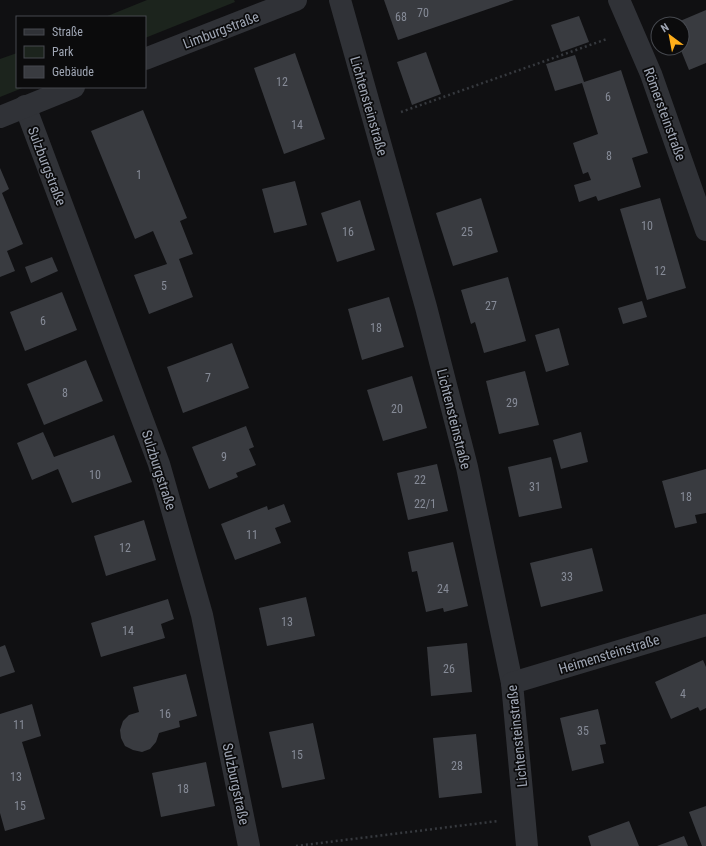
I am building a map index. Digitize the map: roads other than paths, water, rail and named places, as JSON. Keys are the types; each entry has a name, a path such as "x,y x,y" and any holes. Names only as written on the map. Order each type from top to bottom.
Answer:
{"street":[{"name":"Limburgstraße","path":"146,59 296,0"},
{"name":"Lichtensteinstraße","path":"340,0 426,307 467,467 512,683 528,846"},
{"name":"Römersteinstraße","path":"619,0 650,74 706,230"},
{"path":"0,117 71,88"},
{"name":"Sulzburgstraße","path":"25,106 159,464 202,614 249,846"},
{"name":"Heimensteinstraße","path":"512,683 706,625"}]}
